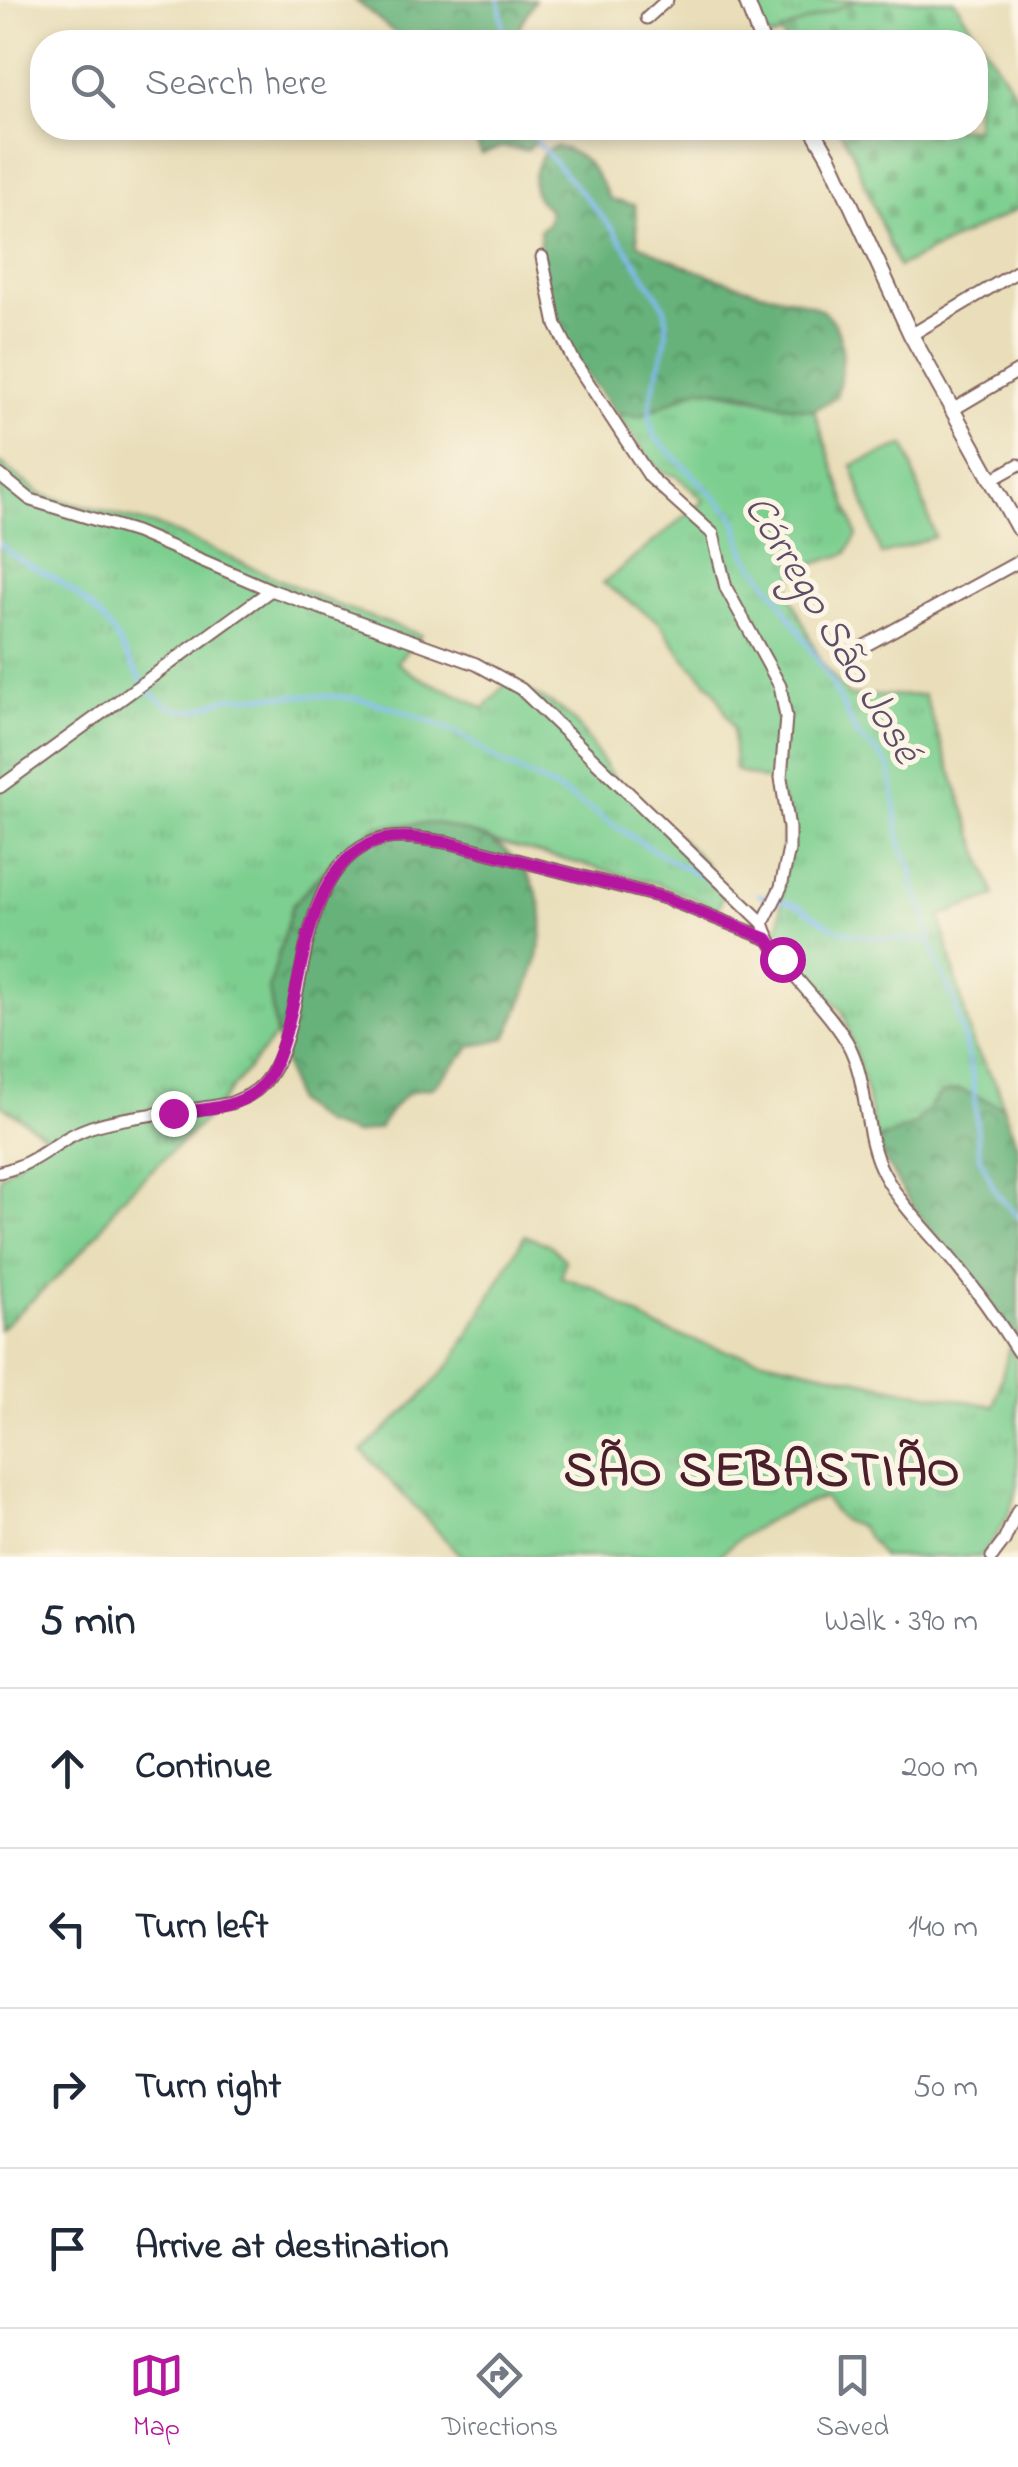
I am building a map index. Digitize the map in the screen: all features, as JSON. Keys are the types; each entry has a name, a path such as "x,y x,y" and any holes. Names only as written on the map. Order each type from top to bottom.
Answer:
{"street":[{"path":"648,18 668,0"},
{"path":"746,0 757,30"},
{"path":"819,140 911,335 1018,528"},
{"path":"542,257 556,325 568,350 650,477 713,534 726,588 780,686 786,717 781,778 789,828 788,849 781,887 763,924"},
{"path":"911,335 1018,271"},
{"path":"954,408 1018,371"},
{"path":"991,480 1018,465"},
{"path":"0,475 32,500 136,532 271,590 504,677 540,705 763,924 768,939 846,1042 862,1086 874,1149 890,1185 960,1270 1018,1352"},
{"path":"848,655 1018,562"},
{"path":"0,787 271,590"},
{"path":"0,1172 34,1162 67,1138 92,1127 231,1103 264,1084 275,1066 289,1024 316,912 331,879 366,845 415,837 450,843 665,898 768,939"},
{"path":"992,1557 1018,1510"}],"green space":[{"path":"355,0 535,0 520,30 391,30"},
{"path":"751,0 878,0 793,30 764,30"},
{"path":"857,0 954,0 974,30 785,30"},
{"path":"988,52 1018,97 1018,209 898,267 845,140 988,140"},
{"path":"476,140 536,140 527,150 501,147 481,154"},
{"path":"556,146 584,160 611,200 635,205 638,243 714,277 808,304 830,318 837,328 842,350 836,397 814,410 748,394 700,388 640,416 617,414 556,332 540,296 536,272 540,230 548,223 550,210 537,198 534,175 544,154"},
{"path":"700,388 814,410 857,535 846,554 795,570 788,590 821,662 849,696 924,695 995,896 940,916 973,1045 998,1087 1003,1107 972,1095 940,1095 916,1124 876,1141 843,1012 773,936 780,924 786,809 775,783 735,770 733,728 715,691 681,654 659,622 603,583 704,501 677,476 662,472 651,461 617,414 640,416"},
{"path":"905,445 935,537 881,555 852,465"},
{"path":"0,463 42,495 161,527 337,605 421,635 397,662 484,709 506,683 548,702 578,726 618,783 702,860 724,893 718,909 659,884 436,824 378,826 321,873 292,906 269,989 276,1035 211,1114 118,1202 99,1232 61,1274 0,1329 0,1177 45,1135 0,1104"},
{"path":"436,823 495,843 519,864 534,886 541,910 542,935 528,987 506,1038 472,1046 432,1088 413,1091 400,1100 379,1128 355,1134 323,1124 295,1102 276,1033 269,989 292,906 342,851 378,826"},
{"path":"958,1089 1003,1107 1018,1148 1018,1336 920,1217 876,1141 916,1124 940,1094"},
{"path":"525,1235 551,1246 565,1260 561,1277 592,1287 658,1328 722,1350 900,1389 994,1406 1013,1334 1018,1482 999,1532 980,1557 883,1557 860,1527 843,1521 823,1498 767,1522 717,1557 462,1557 362,1451 420,1398 453,1361"}],"waterway":[{"name":"Córrego São José","path":"499,0 503,30"},
{"name":"Córrego São José","path":"535,140 614,230 663,304 666,337 650,404 655,437 734,516 745,553 829,678 858,736 890,769 900,842 913,871 912,881 933,951 955,1004 973,1079 979,1154 996,1193 1018,1217"},
{"path":"0,544 87,604 103,620 151,692 173,708 198,709 238,697 314,696 359,699 395,709 458,733 658,853 716,883"},
{"path":"759,895 770,898"},
{"path":"779,900 846,932 930,941"}],"district":[{"name":"SÃO SEBASTIÃO","path":"763,1472"}],"route":[{"path":"173,1113 231,1103 264,1084 275,1066 289,1024 316,912 331,879 366,845 388,839 415,837 450,843 665,898 768,939 782,959"}]}
